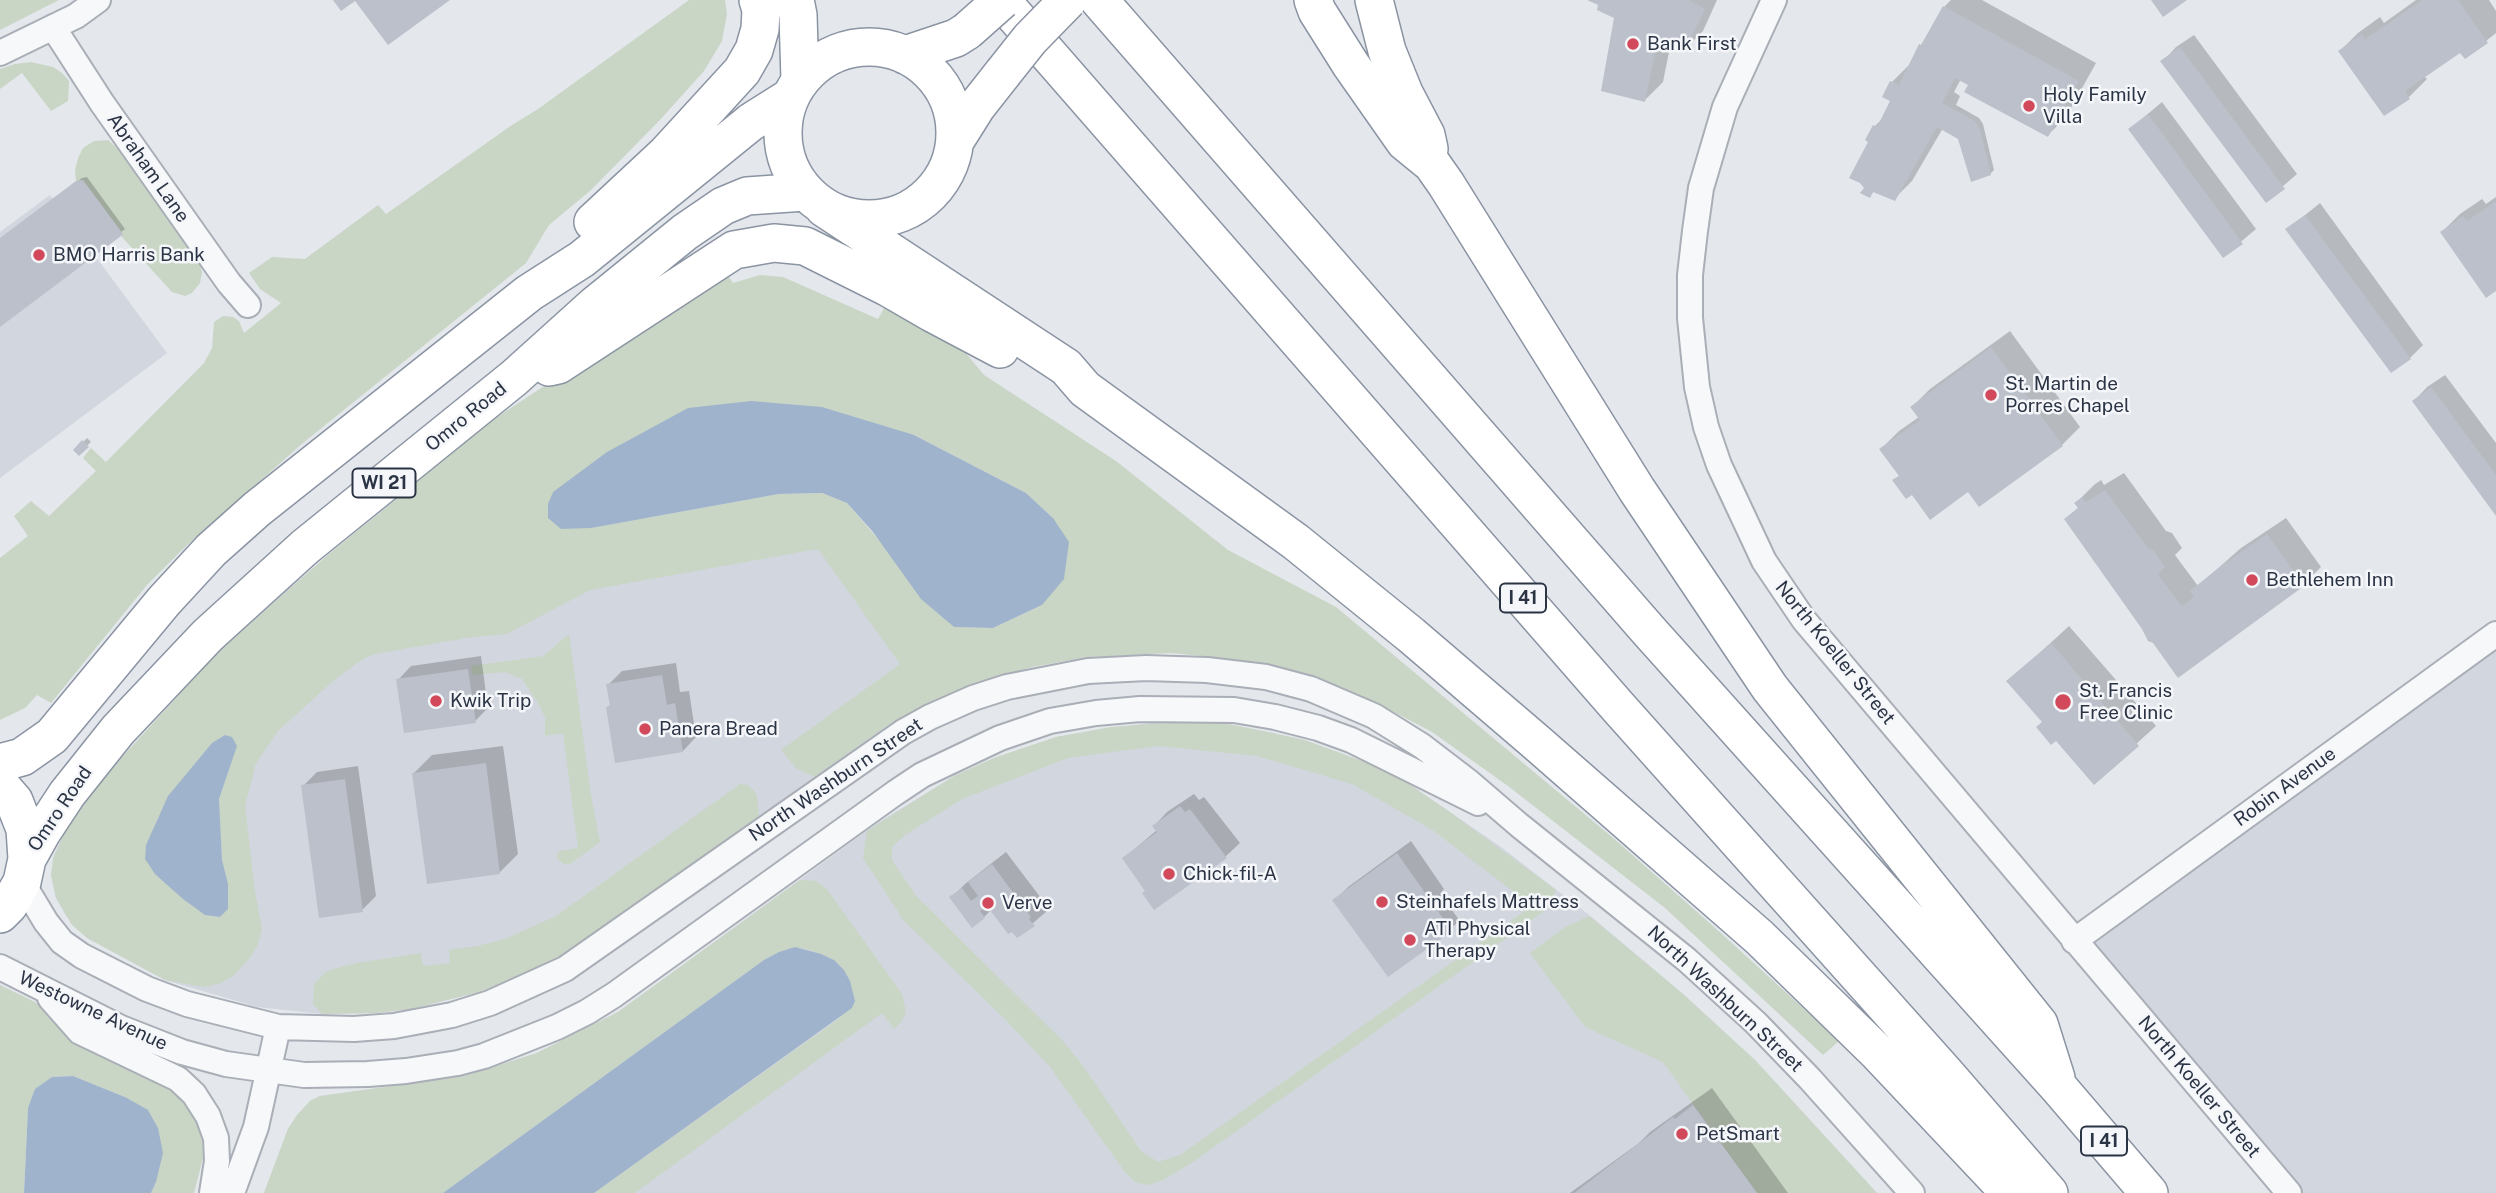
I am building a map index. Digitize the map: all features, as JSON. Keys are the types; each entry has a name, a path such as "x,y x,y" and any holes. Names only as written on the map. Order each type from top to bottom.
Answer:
{"highway":[{"path":"529,293 571,241 666,154 742,71 754,50 760,29 761,10 758,0"},
{"path":"795,0 798,15 794,89 782,122 783,148 790,171 814,200 1066,367 1085,389"},
{"path":"905,55 967,32 1002,0"},
{"name":"I 41","path":"1002,0 1609,697 2049,1193"},
{"path":"955,141 977,106 1030,38 1068,0"},
{"name":"I 41","path":"1098,0 1649,631 2060,1089 2149,1193"},
{"path":"1312,0 1351,65 1405,142 1432,164 1637,490 1770,688 2039,1024 2060,1089"},
{"path":"1374,0 1387,51 1404,93 1426,135 1432,164"},
{"path":"794,89 815,65 835,53 859,47 883,48 905,55 931,73 949,99 955,120 955,141 949,166 937,187 918,204 896,215 872,220 846,217 814,200"},
{"name":"WI 21","path":"0,763 22,757 52,736 164,601 211,550 257,509 529,293 582,259 794,89"},
{"name":"Omro Road","path":"0,914 9,905 42,832 83,772 131,715 208,635 305,547 514,378 594,305 685,232 723,206 747,196 814,200"},
{"path":"514,378 558,365 734,250 774,243 805,246 989,343 1085,389 1296,542 1411,635 1536,742 1759,937 1878,1053 2010,1193"},
{"path":"0,785 14,801 25,829 25,870"}],"street":[{"path":"0,53 76,16 98,0"},
{"name":"North Koeller Street","path":"1774,0 1725,107 1701,188 1690,275 1690,318 1697,387 1706,427 1719,465 1764,561 1804,620 2289,1193"},
{"name":"Abraham Lane","path":"53,27 110,114 229,283 248,305"},
{"name":"Robin Avenue","path":"2074,941 2496,634"},
{"name":"North Washburn Street","path":"278,1027 354,1029 394,1026 452,1015 524,989 565,969 903,732 973,698 1007,687 1088,671 1146,668 1207,670 1266,677 1311,689 1374,716 1422,746 1687,960 1756,1023 1912,1193"},
{"name":"North Washburn Street","path":"269,1072 304,1075 368,1074 432,1067 484,1056 557,1027 614,995 922,775 1000,738 1050,721 1140,709 1234,710 1275,717 1318,728 1378,752 1519,825"},
{"path":"25,870 52,930 62,942 82,956 138,985 177,1000 278,1027 256,1127 232,1193"},
{"name":"Westowne Avenue","path":"0,967 121,1028 182,1052 269,1072"},
{"path":"46,992 80,1032 178,1079 194,1094 208,1116 216,1138 217,1161 212,1193"}],"shaded area":[{"path":"50,195 167,353 0,478 0,232"},
{"path":"834,514 966,688 891,723 636,906 562,955 479,992 411,1009 322,1014 257,1007 165,980 87,938 66,916 56,898 51,875 54,855 65,831 103,778 219,651 365,525"},
{"path":"2496,634 2496,1193 2289,1193 2074,941"},
{"path":"1154,722 1228,724 1273,733 1341,753 1403,780 1501,847 1593,918 1682,993 1755,1060 1877,1193 264,1193 288,1129 310,1101 320,1096 465,1076 537,1053 618,1012 879,822 954,776 994,758 1056,737"}],"green space":[{"path":"0,0 59,0 0,30"},
{"path":"689,0 725,0 727,14 722,41 704,71 591,190 549,225 526,263 303,443 186,546 147,585 51,703 37,695 25,708 0,720 0,558 28,536 14,516 31,501 49,516 96,471 83,458 91,448 106,462 204,363 212,348 214,322 223,316 233,317 239,321 244,333 281,303 260,289 249,273 272,257 305,259 378,205 386,214"},
{"path":"31,62 53,67 62,73 69,81 68,101 51,111 22,73 0,89 0,69"},
{"path":"108,140 116,147 200,261 200,283 192,293 185,296 172,292 76,181 75,170 83,148 94,141"},
{"path":"723,268 733,283 760,275 783,277 878,319 887,303 950,334 984,375 1116,461 1228,550 1336,607 1612,837 1839,1041 1823,1055 1665,908 1508,786 1432,732 1375,702 1306,675 1232,659 1171,653 1088,657 1032,667 966,687 931,702 891,723 814,777 796,768 781,750 900,664 818,549 590,590 507,634 465,638 371,655 332,682 278,731 256,763 245,806 262,929 257,947 232,977 204,987 165,980 87,938 72,925 56,898 51,875 53,859 65,831 81,806 103,778 219,651 473,433","holes":["914,435 1026,493 1053,518 1042,605 993,628 954,627 847,503 822,493 779,494 591,528","232,761 219,799 222,860 228,884 228,908 220,917 205,915 155,874 154,830 157,818"]},
{"path":"569,634 600,842 569,865 556,857 559,851 578,848 563,733 545,736 545,718 541,708 522,679 505,672 472,675 471,666 543,656"},
{"path":"1190,721 1228,724 1305,740 1373,765 1403,780 1556,890 1547,909 1193,1162 1163,1180 1149,1185 1137,1183 1125,1172 1050,1067 1006,1020 904,921 863,858 867,831 954,776 994,758 1056,737 1111,727","holes":["1158,746 1257,756 1352,784 1431,829 1530,904 1522,913 1180,1155 1158,1162 1141,1151 1081,1063 1062,1040 917,897 892,860 892,847 905,835 962,799 1068,758"]},
{"path":"740,784 748,785 755,792 759,816 636,906 540,967 479,992 411,1009 322,1014 313,1004 314,984 333,969 421,953 423,966 450,963 449,950 505,939 556,916"},
{"path":"800,880 816,881 826,888 902,994 906,1012 902,1021 894,1029 882,1013 635,1193 594,1193 840,1018 834,960 795,947 764,960 443,1193 264,1193 288,1129 310,1101 320,1096 465,1076 537,1053 618,1012"},
{"path":"1589,916 1682,993 1755,1060 1877,1193 1757,1193 1663,1062 1585,1027 1530,953 1565,927"},
{"path":"0,985 35,1002 65,1029 163,1082 185,1101 202,1133 203,1158 194,1193 151,1193 156,1182 125,1097 73,1076 52,1077 28,1108 24,1193 0,1193"}],"water":[{"path":"751,401 822,407 914,435 1026,493 1053,518 1069,542 1064,579 1042,605 993,628 954,627 921,599 873,532 847,503 822,493 779,494 591,528 561,529 548,518 548,504 553,492 607,452 688,408"},
{"path":"225,735 232,737 237,746 219,799 222,860 228,884 228,909 220,917 205,915 183,899 155,874 145,859 146,845 168,796 212,743"},
{"path":"795,947 834,960 844,970 855,1001 852,1008 594,1193 443,1193 764,960"},
{"path":"73,1076 125,1097 148,1110 158,1128 163,1153 151,1193 24,1193 28,1108 35,1089 52,1077"}],"building":[{"path":"333,0 450,0 388,45 355,1 341,11"},
{"name":"Bank First","path":"1587,0 1689,0 1705,9 1685,51 1658,37 1645,102 1601,91 1614,18 1597,10 1598,5"},
{"path":"2151,0 2187,0 2163,17"},
{"path":"2422,0 2458,0 2488,43 2465,59 2460,53 2405,91 2410,99 2384,116 2338,51 2362,34 2365,39"},
{"name":"Holy Family Villa","path":"1943,6 2079,81 2048,137 1964,92 1968,85 1955,78 1942,103 1975,121 1980,129 1991,175 1971,182 1958,139 1937,127 1895,201 1873,192 1870,198 1860,193 1864,188 1860,183 1849,178 1868,142 1865,140 1873,125 1877,127 1890,101 1882,97 1890,81 1899,85 1919,44 1921,45"},
{"path":"2180,47 2285,189 2266,203 2160,61"},
{"path":"2148,114 2243,244 2223,258 2128,129"},
{"path":"83,180 123,234 0,327 0,238 76,181"},
{"path":"2496,201 2496,291 2486,298 2440,232 2463,216 2467,221"},
{"path":"2305,215 2411,359 2391,373 2285,229"},
{"path":"1991,347 2063,446 1979,507 1968,492 1930,520 1912,495 1906,499 1892,480 1899,476 1879,449 1920,420 1910,407"},
{"path":"2431,387 2496,475 2496,516 2412,401"},
{"path":"82,440 89,447 79,456 73,450"},
{"name":"Bethlehem Inn","path":"2105,490 2165,567 2158,575 2182,606 2194,597 2190,591 2267,534 2304,586 2178,678 2153,643 2148,641 2064,519 2078,508 2074,503 2082,497 2086,502"},
{"name":"St. Francis Free Clinic","path":"2051,643 2139,746 2094,785 2056,741 2051,745 2036,727 2042,722 2006,681"},
{"name":"Kwik Trip","path":"468,669 476,723 404,733 396,679"},
{"name":"Panera Bread","path":"662,675 667,705 675,703 683,752 615,763 606,707 610,706 606,684"},
{"name":"Kwik Trip","path":"486,763 500,874 427,884 412,773"},
{"path":"345,779 363,912 319,918 301,785"},
{"name":"Chick-fil-A","path":"1180,806 1185,812 1190,809 1227,858 1154,910 1142,893 1145,891 1122,858 1157,832 1152,826"},
{"name":"Steinhafels Mattress","path":"1397,853 1452,931 1388,977 1332,900"},
{"name":"Verve","path":"992,864 1035,926 1017,938 1012,932 1008,934 987,906 980,911 985,918 972,928 949,897 962,888 971,901 978,896 968,882"},
{"name":"PetSmart","path":"1693,1105 1757,1193 1574,1193 1673,1117 1675,1119"}],"place":[{"name":"Bank First","path":"1633,44"},
{"name":"Holy Family Villa","path":"2029,106"},
{"name":"BMO Harris Bank","path":"39,255"},
{"name":"St. Martin de Porres Chapel","path":"1991,395"},
{"name":"Bethlehem Inn","path":"2252,580"},
{"name":"Kwik Trip","path":"436,701"},
{"name":"St. Francis Free Clinic","path":"2063,702"},
{"name":"Panera Bread","path":"645,729"},
{"name":"Chick-fil-A","path":"1169,874"},
{"name":"Steinhafels Mattress","path":"1382,902"},
{"name":"Verve","path":"988,903"},
{"name":"ATI Physical Therapy","path":"1410,940"},
{"name":"PetSmart","path":"1682,1134"}]}
